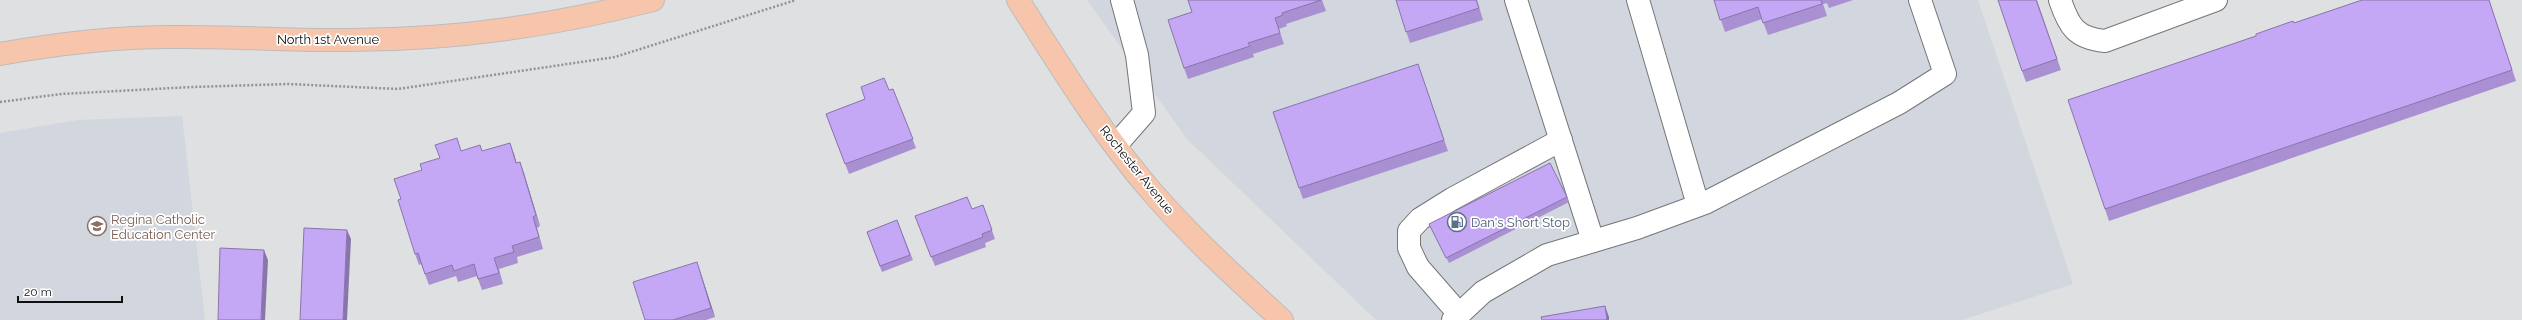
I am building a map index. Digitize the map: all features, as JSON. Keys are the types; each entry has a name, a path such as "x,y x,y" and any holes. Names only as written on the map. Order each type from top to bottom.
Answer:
{"main road":[{"name":"North 1st Avenue","path":"0,54 90,41 170,36 349,40 466,36 566,20 653,0"},
{"name":"Rochester Avenue","path":"1018,0 1083,102 1151,191 1202,246 1282,320"}],"lane":[{"path":"1116,145 1144,112 1137,55 1122,0"},
{"path":"1516,0 1593,241"},
{"path":"1638,0 1698,206"},
{"path":"1561,140 1452,199 1420,219 1409,231 1409,248 1418,267 1456,317 1483,292 1547,255 1698,206 1899,104 1945,74 1920,0"},
{"path":"2060,0 2064,15 2075,30 2086,39 2105,41 2216,0"}],"path":[{"path":"0,102 61,94 192,87 288,84 398,89 614,57 796,0"}],"shaded area":[{"path":"1087,0 1978,0 2073,284 1962,320 1376,320 1187,139"},
{"name":"Regina Catholic Education Center","path":"182,116 205,320 0,320 0,133 78,120"}],"building":[{"path":"1188,0 1321,0 1282,13 1283,15 1275,18 1280,33 1248,43 1250,46 1184,68 1168,20 1192,12"},
{"path":"1396,0 1476,0 1479,8 1406,32"},
{"path":"1714,0 1821,0 1822,4 1763,23 1758,7 1720,20"},
{"path":"1998,0 2036,0 2057,59 2022,71"},
{"path":"2362,0 2489,0 2512,70 2105,209 2068,100 2256,36 2256,34 2293,21 2294,23"},
{"path":"1418,64 1444,140 1299,188 1273,112"},
{"path":"884,78 889,90 893,89 913,139 845,164 826,114 865,99 861,87"},
{"path":"457,138 461,151 480,145 482,151 510,143 516,163 520,162 536,215 533,217 539,237 512,246 514,252 494,258 499,273 478,279 474,264 454,271 452,265 425,274 418,253 415,254 398,200 401,199 394,179 422,170 420,164 440,158 435,145"},
{"path":"1550,163 1567,197 1446,258 1429,224"},
{"path":"967,197 972,209 983,205 992,230 982,234 983,237 931,257 915,216"},
{"path":"897,220 910,255 880,266 867,232"},
{"path":"304,228 347,230 343,320 300,320"},
{"path":"220,248 264,250 261,320 218,320"},
{"path":"697,262 711,308 673,320 645,320 633,282"},
{"path":"1605,306 1607,320 1542,320 1541,317"}],"place":[{"name":"Dan's Short Stop","path":"1457,222"},
{"name":"Regina Catholic Education Center","path":"97,226"}]}
